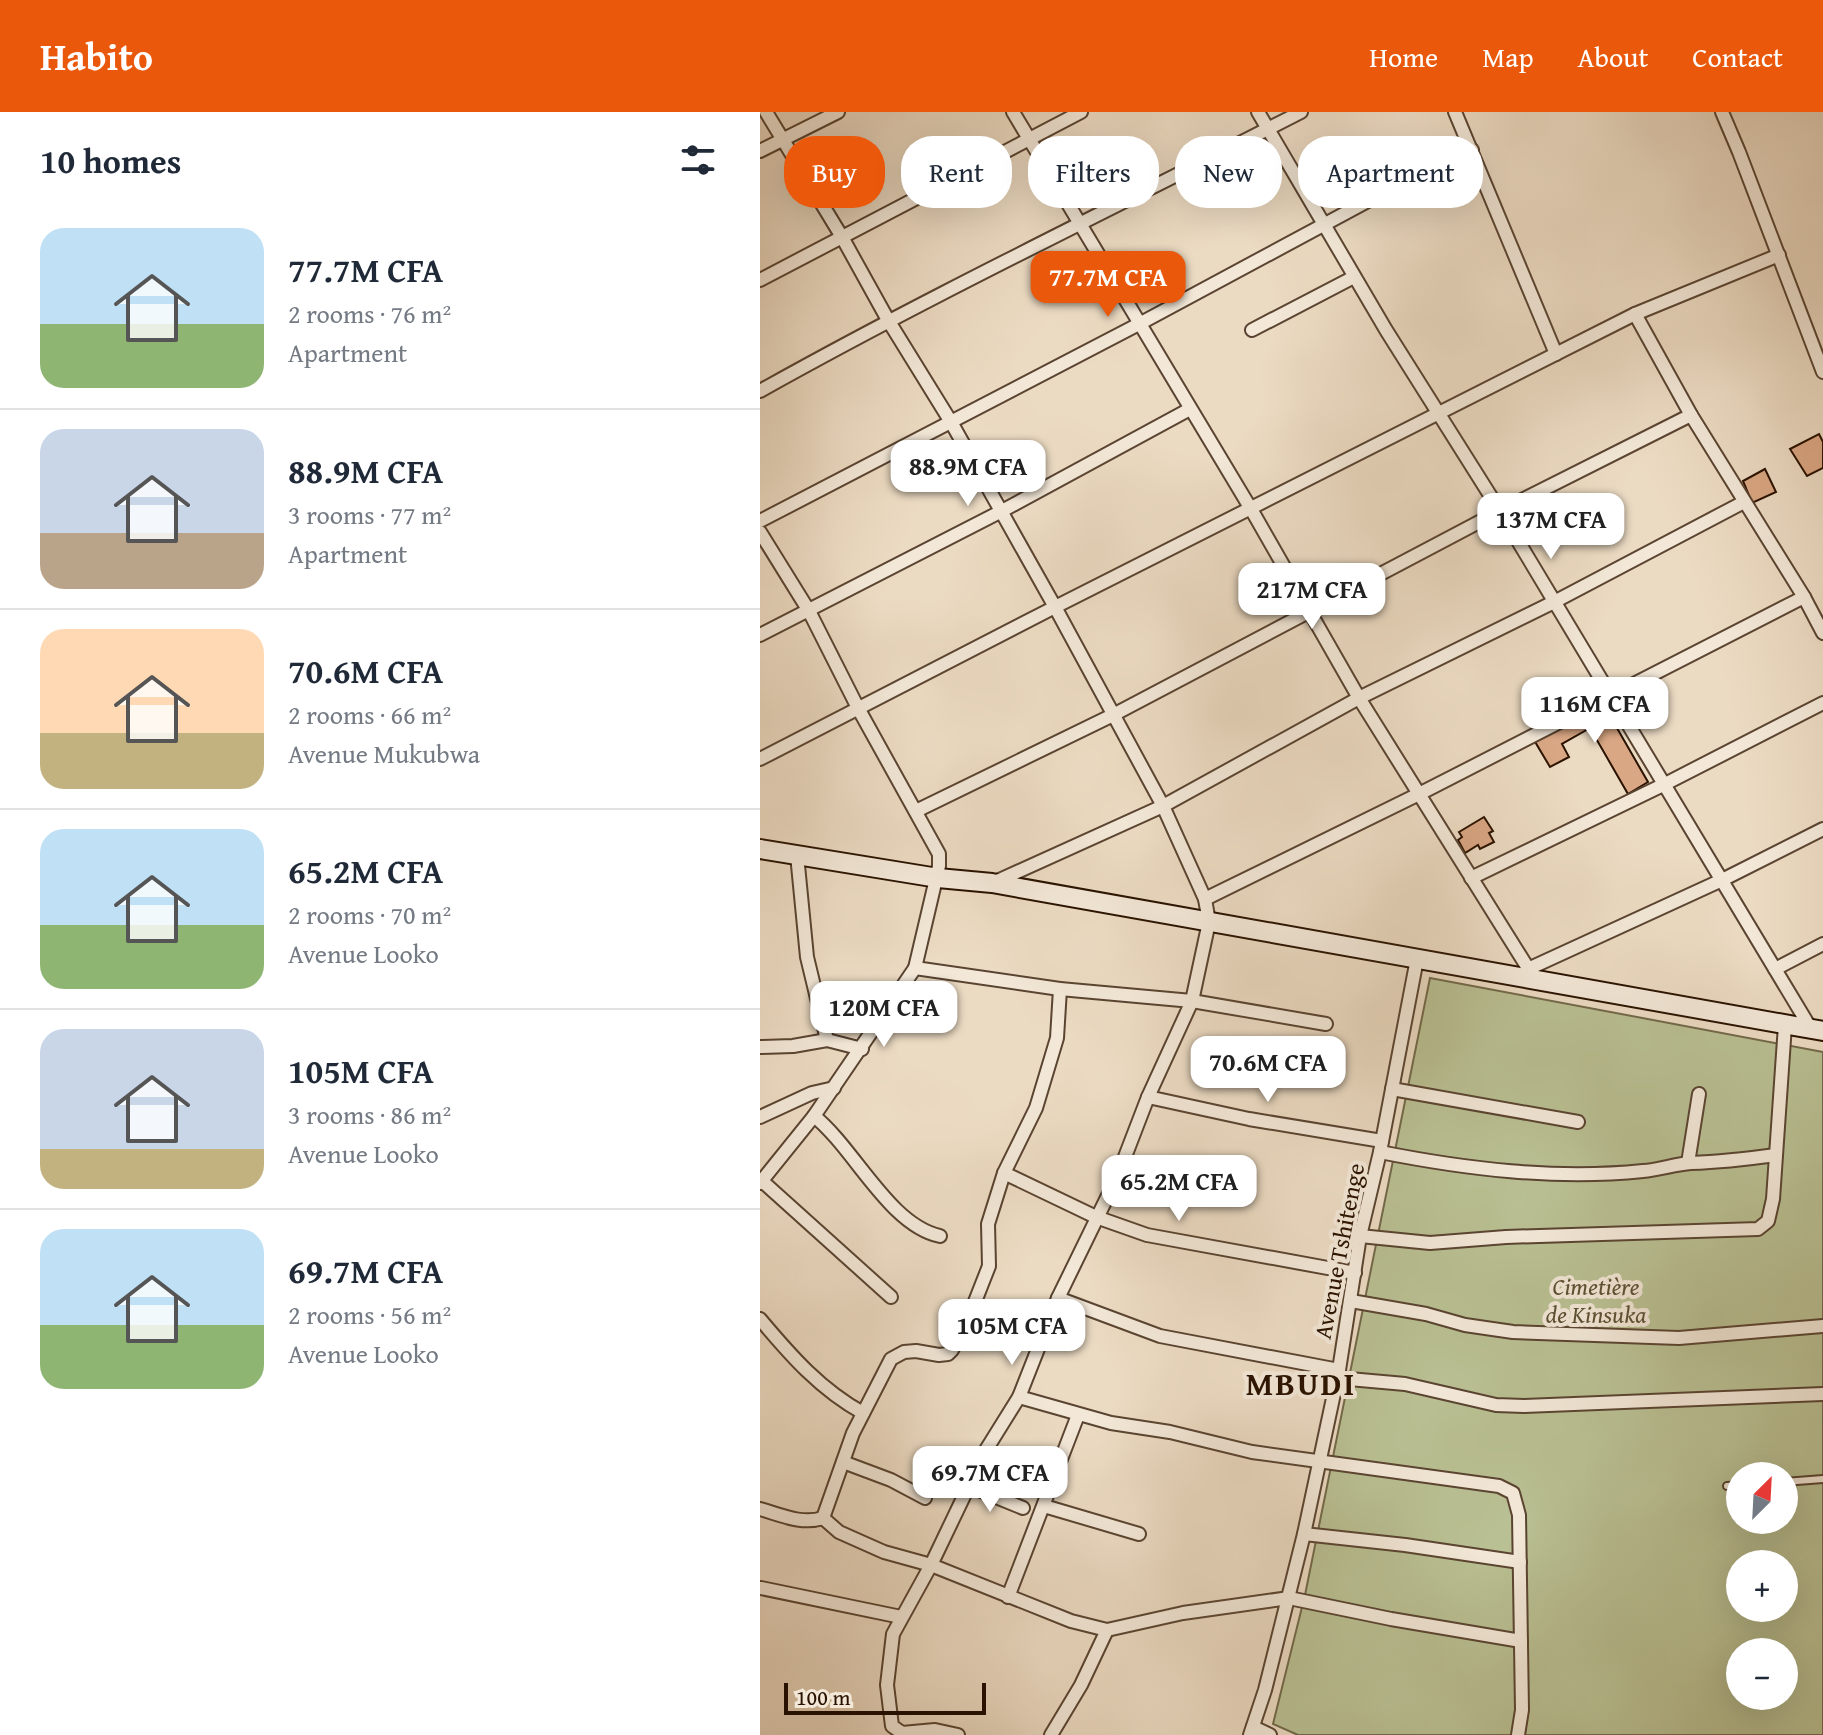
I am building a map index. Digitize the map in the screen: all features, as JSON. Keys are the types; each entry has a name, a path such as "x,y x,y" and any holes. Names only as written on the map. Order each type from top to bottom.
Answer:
{"street":[{"path":"766,112 951,422 1055,607 1163,806 1205,899 1209,922 1192,1001 1148,1097 1118,1175 1058,1298 1019,1397 986,1450 931,1565 893,1634 887,1685 892,1726 902,1733 935,1730 958,1735"},
{"path":"760,151 838,112"},
{"path":"1013,112 1028,138"},
{"path":"1036,136 1081,112"},
{"path":"1258,112 1354,277 1500,511 1775,969 1817,1030"},
{"path":"760,391 888,320 1080,226 1301,112"},
{"path":"1455,112 1466,136"},
{"path":"1722,112 1823,372"},
{"path":"760,280 1028,141"},
{"path":"1483,177 1556,354"},
{"path":"1069,208 1251,509 1359,698 1532,975"},
{"path":"760,521 1357,208"},
{"path":"760,759 1635,314 1779,255"},
{"path":"1252,330 1354,277"},
{"path":"1635,314 1691,415 1823,633"},
{"path":"760,635 1000,512 1190,409"},
{"path":"916,811 1113,715 1500,511 1691,415"},
{"path":"992,883 1163,806 1359,698 1554,602 1744,502"},
{"path":"760,532 809,611 858,708 939,854 938,878 915,968 814,1116 761,1182 891,1297"},
{"path":"1205,899 1421,793 1804,597"},
{"path":"1471,878 1823,703"},
{"path":"1532,975 1823,829"},
{"path":"760,849 938,878 992,883 1417,959 1532,975 1817,1030"},
{"path":"797,855 807,957 827,1040"},
{"path":"1775,969 1823,944"},
{"name":"Avenue Tshitenge","path":"1252,1731 1304,1534 1338,1374 1360,1236 1381,1146 1417,959"},
{"path":"915,968 1060,989 1192,1001 1326,1024"},
{"path":"823,1518 863,1413 891,1359 904,1352 939,1355 952,1350 967,1322 989,1266 988,1224 1004,1173 1036,1108 1057,1038 1060,989"},
{"path":"1360,1236 1430,1243 1506,1237 1758,1229 1768,1221 1785,1025"},
{"path":"760,1047 793,1046 827,1040 862,1049"},
{"path":"760,1117 812,1093 834,1088"},
{"path":"1392,1089 1578,1122"},
{"path":"1688,1163 1699,1094"},
{"path":"1148,1097 1474,1168 1535,1172 1644,1171 1688,1163 1722,1163 1776,1155"},
{"path":"814,1116 833,1131 863,1172 909,1223 924,1233 940,1236"},
{"path":"1004,1173 1096,1217 1147,1235 1355,1273"},
{"path":"1058,1298 1160,1336 1496,1405 1823,1394"},
{"path":"1351,1301 1513,1332 1679,1338 1823,1326"},
{"path":"760,1319 821,1385 837,1399 863,1413"},
{"path":"1019,1397 1078,1415 1170,1432 1252,1452 1499,1486 1513,1493 1519,1515 1520,1562 1522,1710 1518,1735"},
{"path":"1008,1597 1078,1415"},
{"path":"843,1462 891,1480 925,1498"},
{"path":"969,1486 1023,1508"},
{"path":"1044,1506 1139,1534"},
{"path":"760,1509 801,1520 823,1518"},
{"path":"823,1518 839,1532 884,1552 931,1565 1071,1621 1107,1630 1183,1613 1289,1598 1521,1641"},
{"path":"1304,1534 1520,1562"},
{"path":"761,1588 901,1617"},
{"path":"1051,1735 1062,1721 1107,1630"},
{"path":"1252,1731 1270,1735"}],"lane":[{"path":"1798,1481 1823,1479"}],"green space":[{"name":"Cimetière de Kinsuka","path":"1430,978 1823,1052 1823,1735 1298,1735 1273,1724 1305,1595"}],"building":[{"path":"1819,434 1823,442 1823,468 1807,476 1790,449"},
{"path":"1765,469 1776,492 1752,503 1743,481"},
{"path":"1602,702 1648,782 1628,794 1590,728 1562,744 1569,757 1550,767 1534,740"},
{"path":"1484,817 1493,831 1489,833 1494,842 1480,849 1478,845 1465,853 1458,840 1462,837 1459,832"}],"district":[{"name":"MBUDI","path":"1301,1383"}]}
